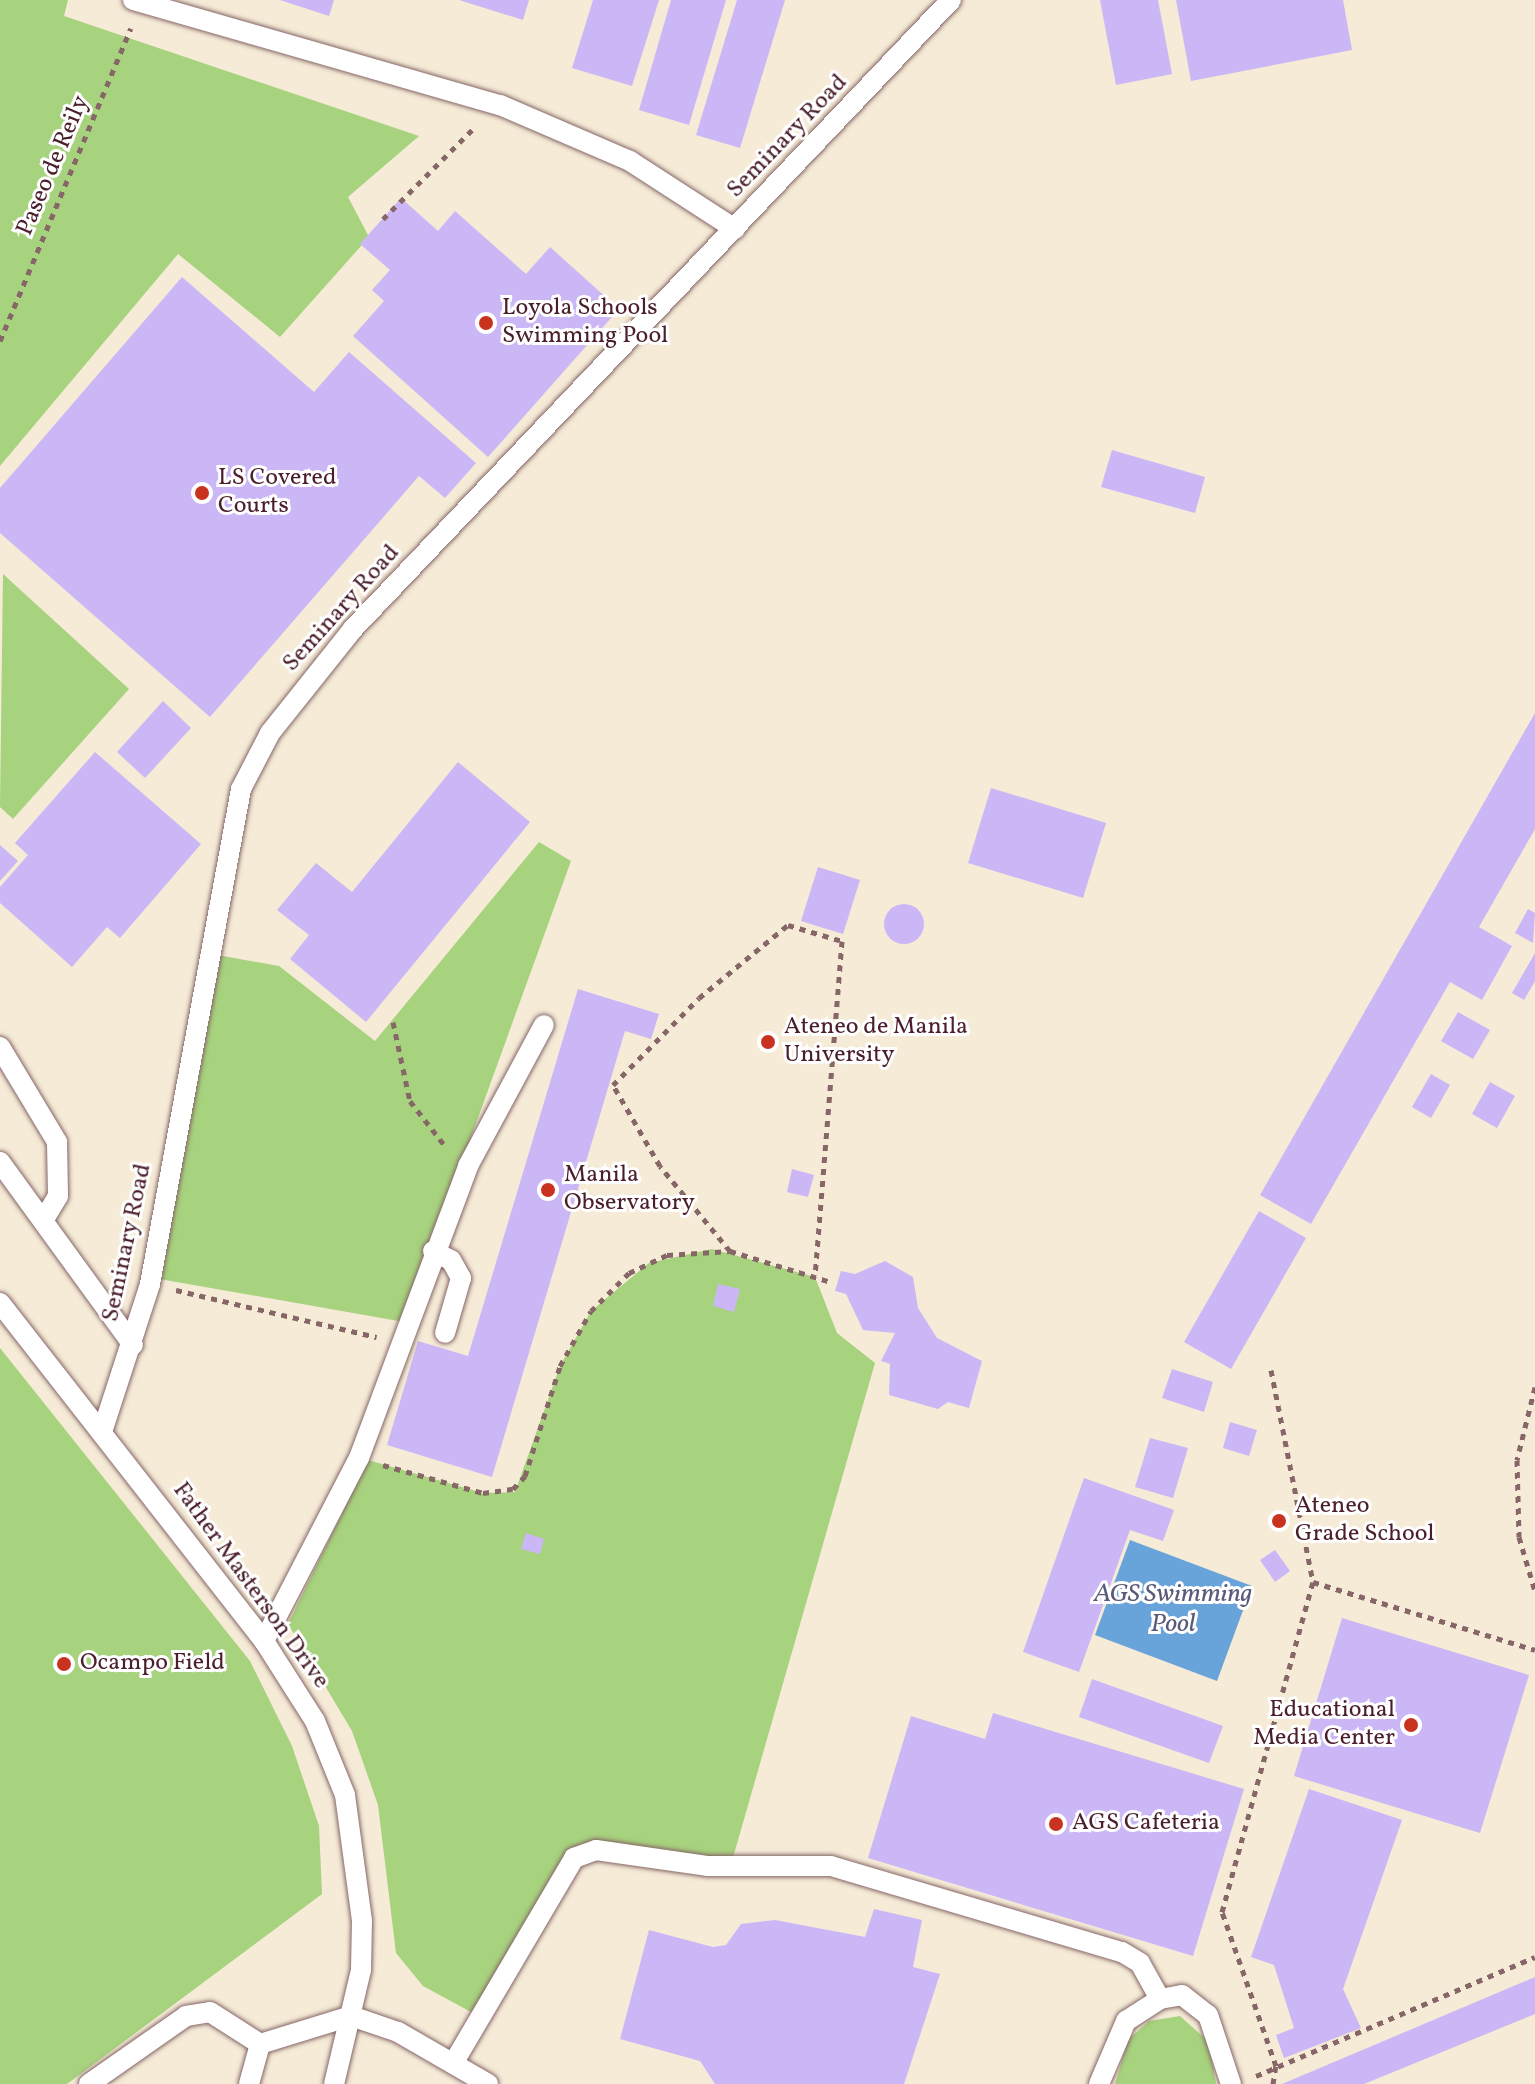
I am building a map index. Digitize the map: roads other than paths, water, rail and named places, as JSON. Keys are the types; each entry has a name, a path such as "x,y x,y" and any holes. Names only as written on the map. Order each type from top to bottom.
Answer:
{"lane":[{"name":"Seminary Road","path":"103,1429 133,1345 150,1284 223,867 241,789 270,733 353,629 951,0"},
{"path":"137,3 500,105 630,161 735,229"},
{"path":"264,1641 359,1458 397,1342 468,1166 544,1025"},
{"path":"0,1047 57,1142 58,1196 43,1221"},
{"path":"0,1162 133,1345"},
{"path":"433,1251 451,1260 461,1278 445,1333"},
{"name":"Father Masterson Drive","path":"0,1303 103,1429 264,1641 315,1721 345,1795 362,1921 351,2016 334,2084"},
{"path":"454,2062 574,1858 596,1850 707,1866 831,1866 1122,1952 1140,1963 1160,1999"},
{"path":"1099,2084 1126,2021 1160,1999 1182,1995 1208,2015 1240,2081"},
{"path":"89,2084 186,2016 210,2012 260,2044 351,2016 454,2062 488,2084"},
{"path":"249,2084 260,2044"}],"water":[{"name":"AGS Swimming Pool","path":"1130,1540 1252,1586 1217,1681 1095,1635"}],"place":[{"name":"Loyola Schools Swimming Pool","path":"486,323"},
{"name":"LS Covered Courts","path":"202,493"},
{"name":"Ateneo de Manila University","path":"768,1042"},
{"name":"Manila Observatory","path":"548,1190"},
{"name":"Ateneo Grade School","path":"1279,1521"},
{"name":"Ocampo Field","path":"64,1664"},
{"name":"Educational Media Center","path":"1411,1725"},
{"name":"AGS Cafeteria","path":"1056,1824"}]}
